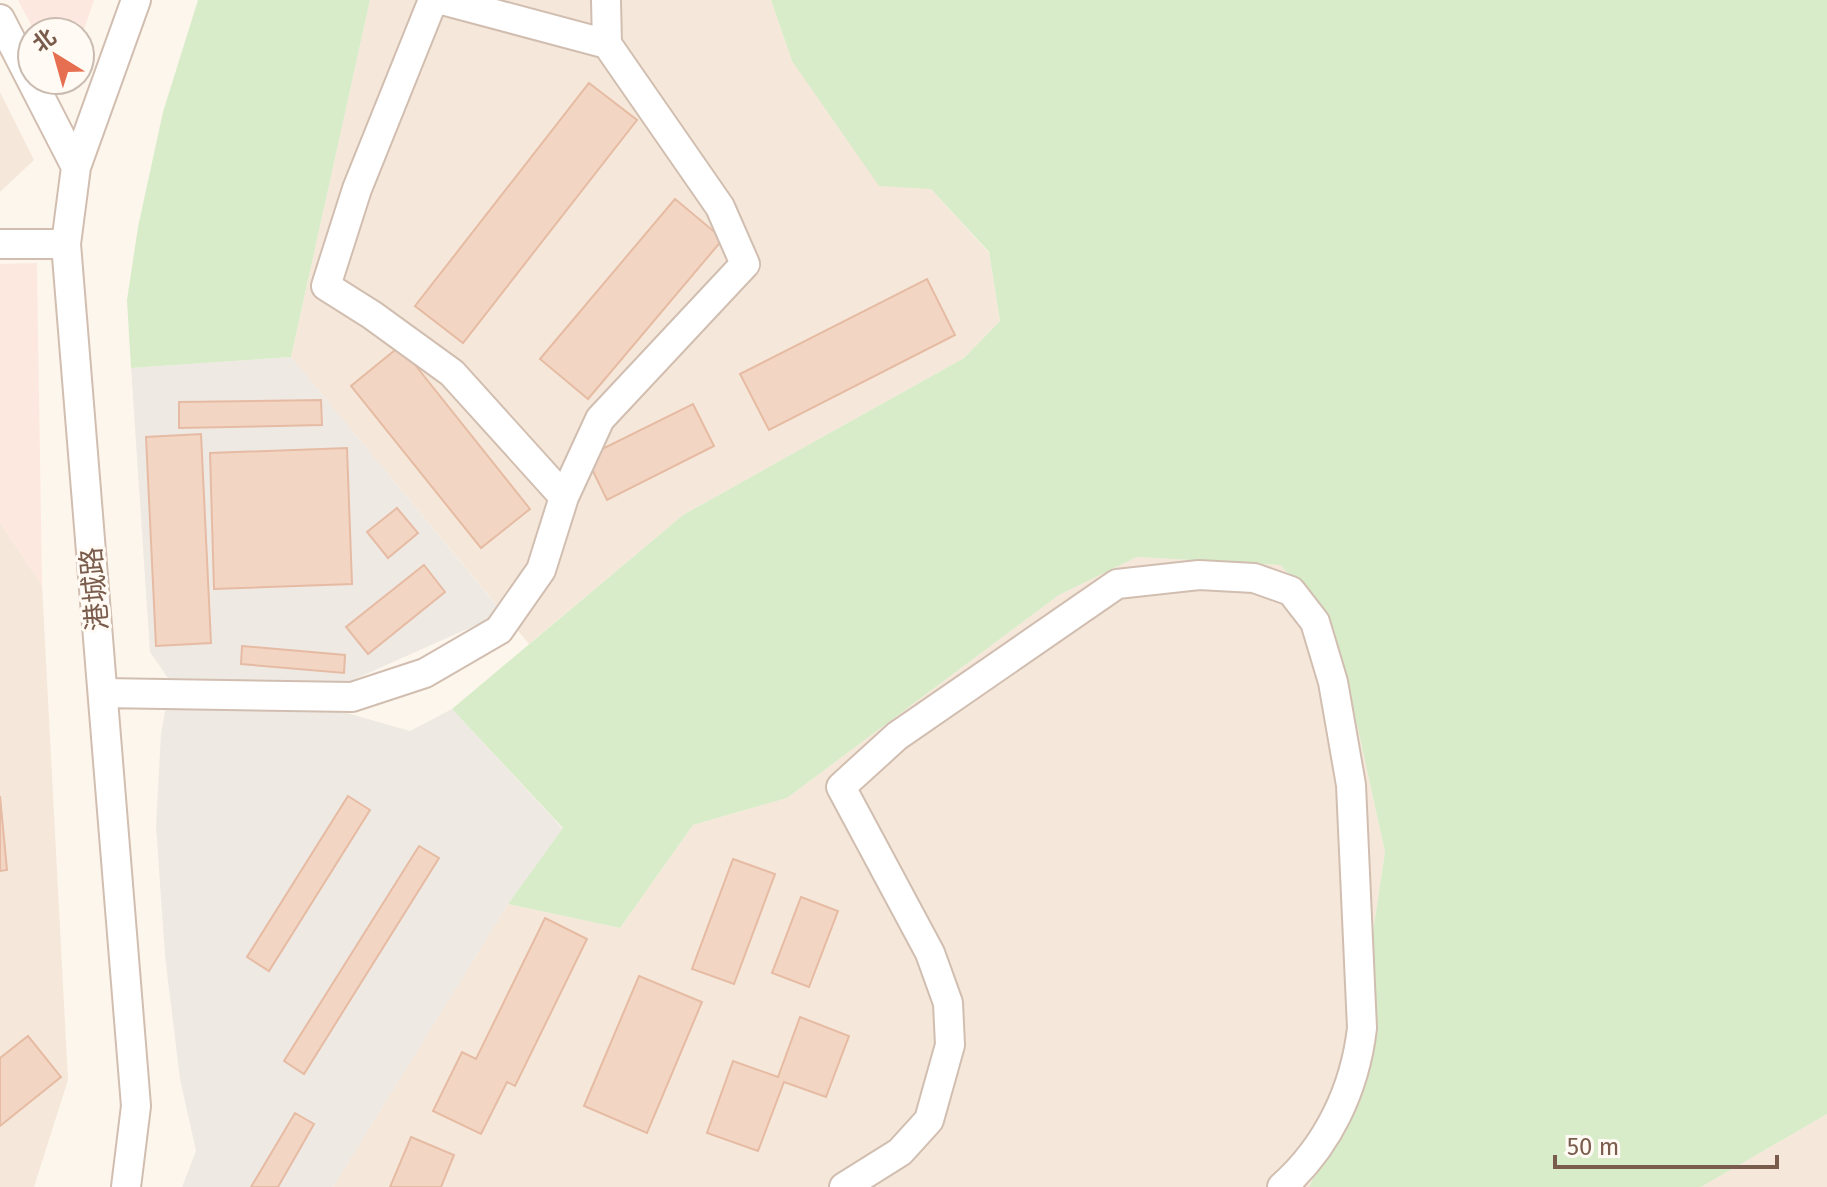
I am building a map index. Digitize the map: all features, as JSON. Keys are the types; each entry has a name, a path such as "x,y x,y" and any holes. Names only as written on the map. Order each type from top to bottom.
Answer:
{"street":[{"name":"港城路","path":"126,1187 136,1106 66,244 76,167 136,0"},
{"path":"433,0 357,189 326,286 452,373 564,497"},
{"path":"442,0 607,44"},
{"path":"103,693 352,697 425,673 499,630 541,570 564,497 600,419 745,264 720,207 607,44 606,0"},
{"path":"0,19 76,167"},
{"path":"0,244 66,244"},
{"path":"844,1187 900,1152 929,1120 950,1045 948,1003 930,953 841,787 897,736 1117,584 1199,575 1254,578 1291,591 1315,622 1333,682 1351,785 1362,1028 1359,1058 1344,1102 1320,1144 1299,1172 1282,1187"}],"shaded area":[{"path":"18,0 94,0 89,16 26,16"},
{"path":"370,0 771,0 792,61 931,189 989,253 1000,321 964,358 683,515 529,644 291,357"},
{"path":"0,92 34,160 0,192"},
{"path":"37,263 42,585 0,523 0,264"},
{"path":"291,357 503,613 346,683 168,678 150,652 131,368"},
{"path":"0,523 42,585 68,1080 34,1187 0,1187"},
{"path":"1137,557 1280,565 1323,608 1358,729 1385,852 1347,1104 1309,1187 333,1187 508,904 620,928 693,825 787,798 1059,595"},
{"path":"166,706 340,711 410,731 452,709 563,829 508,904 333,1187 182,1187 196,1151 180,1079 165,956 156,826 161,733"},
{"path":"1827,1114 1827,1187 1701,1187"}],"green space":[{"path":"198,0 370,0 291,357 131,368 127,300 138,227 163,112"},
{"path":"771,0 1827,0 1827,1114 1701,1187 1309,1187 1347,1104 1385,852 1358,729 1323,608 1280,565 1137,557 1059,595 787,798 693,825 620,928 508,904 563,828 452,709 683,515 964,358 1000,321 989,252 931,189 879,186 792,61"}],"building":[{"path":"589,83 637,120 463,343 415,306"},
{"path":"675,199 723,239 588,399 540,359"},
{"path":"927,279 955,335 769,430 740,374"},
{"path":"400,346 530,509 481,548 351,386"},
{"path":"321,400 322,425 179,428 179,402"},
{"path":"693,404 714,446 607,500 586,457"},
{"path":"201,434 211,643 156,646 146,437"},
{"path":"347,448 352,584 214,589 210,453"},
{"path":"397,508 418,533 388,558 367,532"},
{"path":"424,565 445,592 368,654 346,627"},
{"path":"242,646 345,655 344,673 241,664"},
{"path":"0,796 7,870 0,871"},
{"path":"348,796 370,810 269,971 247,957"},
{"path":"419,846 439,858 304,1074 284,1061"},
{"path":"733,859 775,874 734,984 692,969"},
{"path":"801,897 838,911 809,987 772,973"},
{"path":"545,918 587,939 515,1086 507,1082 481,1134 433,1111 462,1052 476,1059"},
{"path":"639,976 702,1002 647,1133 584,1106"},
{"path":"800,1017 849,1036 826,1097 784,1082 758,1151 707,1133 733,1061 778,1077"},
{"path":"28,1036 61,1077 0,1126 0,1058"},
{"path":"295,1113 314,1124 278,1187 251,1187"},
{"path":"411,1137 454,1155 441,1187 390,1187"}]}
